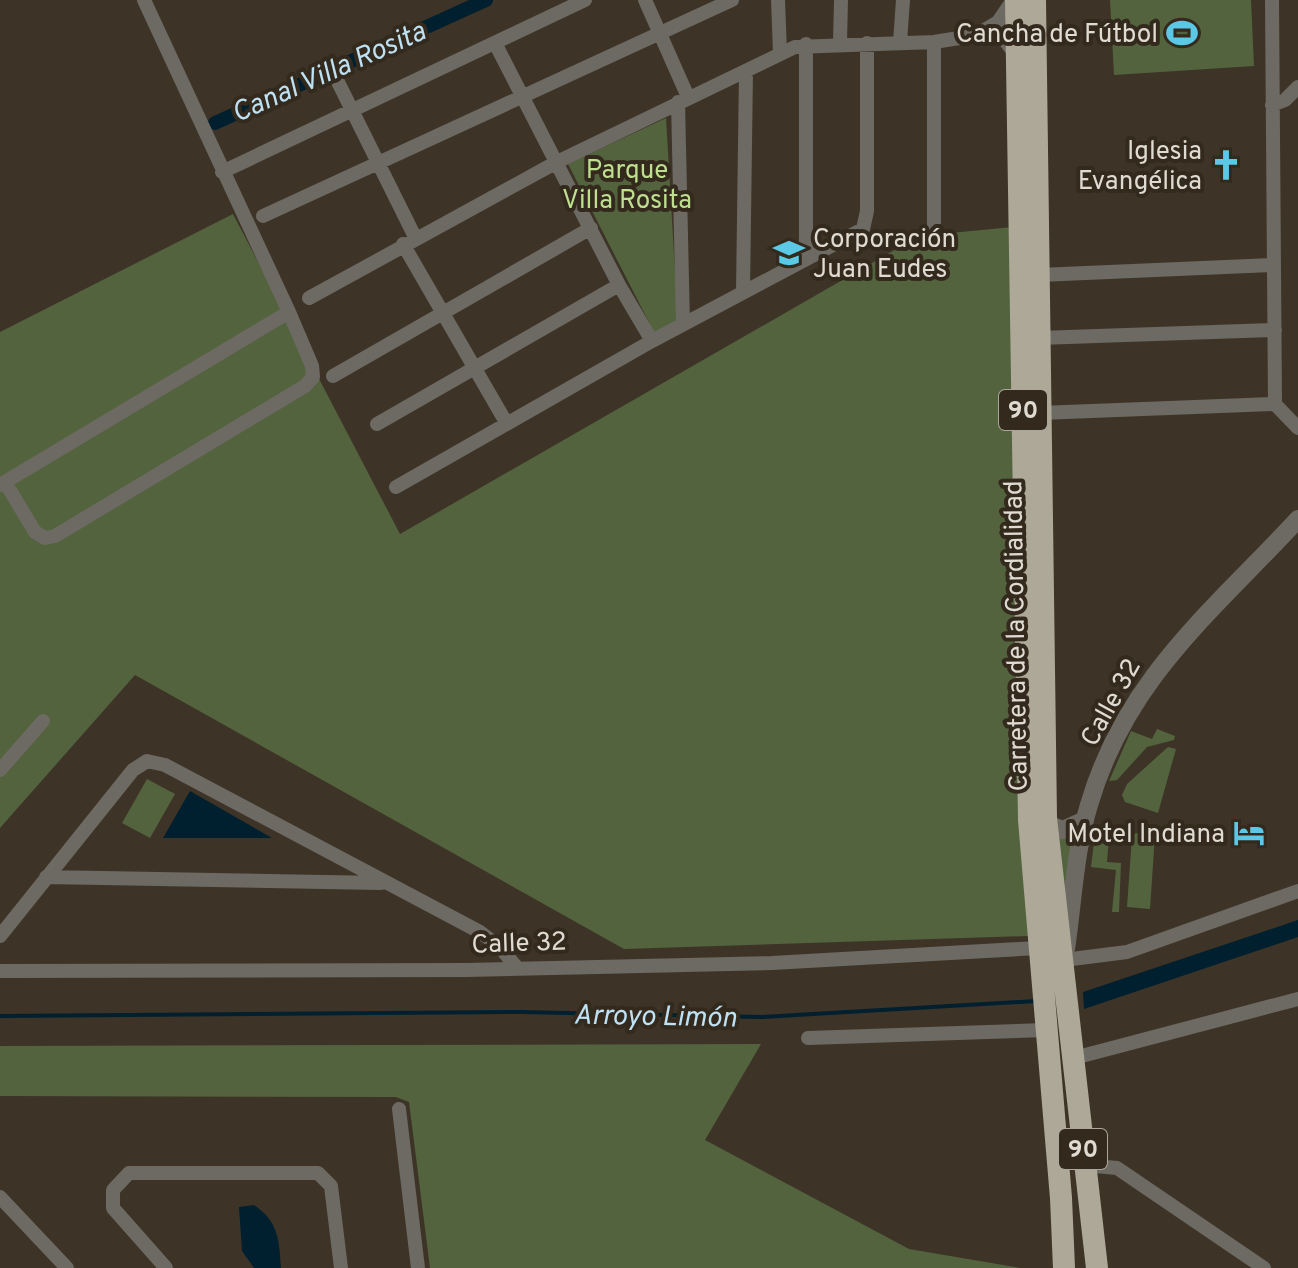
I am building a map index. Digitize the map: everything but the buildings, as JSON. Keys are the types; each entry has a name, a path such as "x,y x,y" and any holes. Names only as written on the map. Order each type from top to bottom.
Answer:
{"highway":[{"name":"Carretera de la Cordialidad","path":"1014,0 1029,820 1061,1198 1064,1268"},
{"name":"Carretera de la Cordialidad","path":"1035,0 1046,818 1097,1268"}],"street":[{"path":"144,0 289,312 312,366 313,377 305,386 69,528 45,538 35,532 3,483 289,312"},
{"path":"222,172 585,0"},
{"path":"645,0 661,35 683,100 683,325"},
{"path":"263,216 732,0"},
{"path":"778,0 780,53"},
{"path":"840,43 841,0"},
{"path":"900,42 903,0"},
{"path":"978,34 998,22 1014,0"},
{"path":"1272,0 1275,404 1298,428"},
{"path":"309,298 409,240 557,162 780,53 806,44 934,42 991,33 1003,38 1017,58"},
{"path":"934,42 934,225"},
{"path":"495,43 619,285 652,341"},
{"path":"396,487 652,341 863,229 867,221 867,43"},
{"path":"806,44 806,259"},
{"path":"743,292 746,71"},
{"path":"338,82 378,163 443,314 507,424"},
{"path":"1272,105 1285,100 1298,87"},
{"path":"333,376 591,228"},
{"path":"1039,275 1274,265"},
{"path":"377,424 619,285"},
{"path":"1039,338 1275,330"},
{"path":"1040,413 1275,404"},
{"name":"Calle 32","path":"1065,968 1085,820 1121,723 1175,645 1298,519"},
{"path":"0,770 43,721"},
{"path":"0,936 133,770 147,761 165,765 480,932 500,947 517,968"},
{"path":"1046,818 1052,826 1063,830 1085,820"},
{"path":"46,877 385,883"},
{"path":"1065,968 1127,952 1298,891"},
{"name":"Calle 32","path":"0,971 772,963 1038,948"},
{"path":"1074,1058 1298,999"},
{"path":"808,1038 1046,1030"},
{"path":"399,1109 418,1268"},
{"path":"1084,1165 1117,1168 1264,1268"},
{"path":"166,1268 113,1208 113,1190 129,1173 318,1173 331,1186 341,1268"},
{"path":"0,1197 67,1268"}],"green space":[{"name":"Cancha de Fútbol","path":"1110,0 1251,0 1254,66 1114,75"},
{"name":"Parque Villa Rosita","path":"666,118 678,322 655,334 568,164"},
{"path":"233,214 400,534 919,236 1013,227 1028,936 624,949 135,675 0,828 0,332"},
{"path":"1157,729 1175,736 1174,740 1147,747 1117,780 1109,781 1131,731 1152,739"},
{"path":"1168,747 1176,749 1158,813 1125,802 1122,795 1127,784"},
{"path":"147,779 175,794 150,838 122,823"},
{"path":"1119,830 1125,833 1122,838 1109,836 1107,862 1121,863 1119,912 1112,912 1116,870 1091,867 1095,834"},
{"path":"1136,833 1155,835 1150,909 1127,907 1132,836"},
{"path":"1072,835 1065,945 1057,836"},
{"path":"761,1044 705,1140 909,1249 1021,1268 430,1268 409,1102 396,1097 0,1096 0,1046"}],"water":[{"path":"190,791 272,838 163,838"},
{"path":"1298,920 1298,937 1084,1009 1083,992"},
{"path":"254,1205 273,1225 281,1268 254,1268 242,1251 239,1207"}],"waterway":[{"name":"Canal Villa Rosita","path":"215,123 486,0"},
{"name":"Arroyo Limón","path":"0,1016 520,1012 762,1017 1037,1001"}],"place":[{"name":"Cancha de Fútbol","path":"1182,33"},
{"name":"Iglesia Evangélica","path":"1226,165"},
{"name":"Corporación Juan Eudes","path":"789,253"},
{"name":"Motel Indiana","path":"1249,833"}]}
